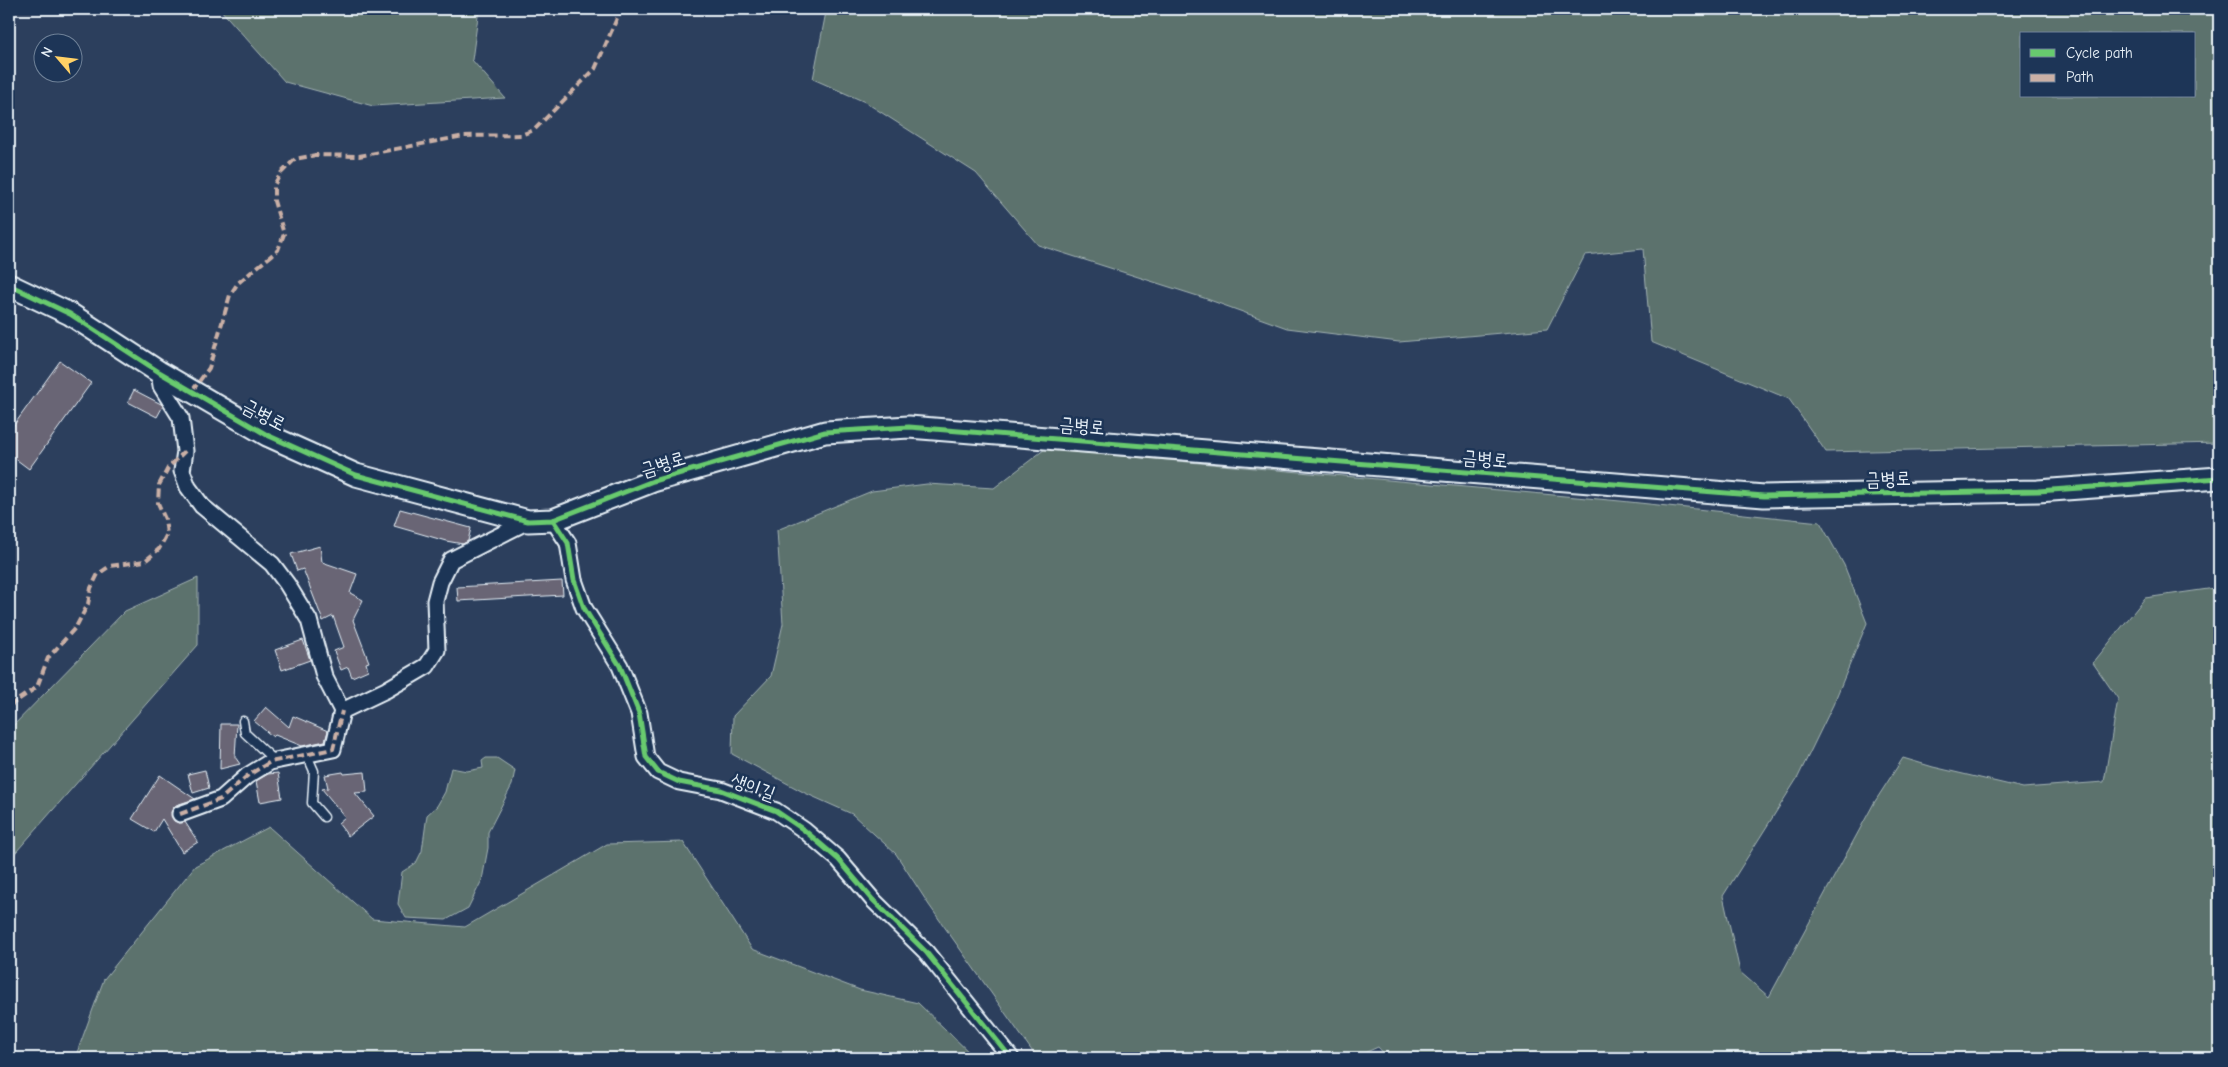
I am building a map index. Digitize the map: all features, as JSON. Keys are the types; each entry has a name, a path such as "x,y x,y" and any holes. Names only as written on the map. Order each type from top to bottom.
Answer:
{"street":[{"name":"금병로","path":"9,285 70,314 159,372 268,435 356,475 528,521 553,520 653,481 825,432 909,427 1764,496 2038,491 2219,478"},
{"path":"159,372 161,386 181,418 185,451 182,471 188,486 202,506 272,564 287,584 308,620 324,676 342,711 333,749 275,761 247,776 221,799 180,814"},
{"name":"생이길","path":"553,520 568,544 574,580 584,608 620,666 639,713 646,757 658,772 680,782 720,790 776,810 804,830 838,859 873,900 926,952 1011,1058"},
{"path":"342,711 386,690 427,666 437,650 435,601 440,582 451,560 528,521"}],"lane":[{"path":"242,721 245,733 275,761"},
{"path":"308,755 314,771 311,789 312,803 324,818"}],"green space":[{"path":"220,9 479,9 472,60 505,98 373,106 285,82"},
{"path":"824,9 2219,9 2219,443 1826,452 1789,399 1651,342 1643,249 1585,255 1547,329 1399,342 1287,328 1204,298 1038,245 976,173 865,102 813,79 826,12"},
{"path":"1045,449 1620,501 1820,522 1844,565 1867,623 1833,705 1798,777 1723,896 1740,972 1769,997 1874,803 1903,758 2023,788 2104,782 2118,699 2093,663 2145,598 2215,588 2219,592 2219,1058 2010,1058 1997,1056 1991,1058 1388,1058 1378,1047 1353,1058 1037,1058 929,905 896,854 852,814 805,793 732,754 733,716 771,676 783,624 777,530 872,491 927,484 994,488"},
{"path":"198,578 198,645 9,860 9,730 125,611"},
{"path":"486,758 497,758 515,770 512,785 488,832 488,848 482,880 468,908 446,920 406,918 398,904 402,872 416,863 422,851 427,815 437,806 445,792 451,768 467,771 483,768 482,761"},
{"path":"269,827 372,919 465,927 607,844 683,842 752,949 860,990 918,1003 975,1058 75,1058 104,979 195,866"}],"building":[{"path":"60,361 91,383 29,469 9,454 9,432"},
{"path":"134,390 163,406 157,417 128,402"},
{"path":"400,509 471,528 468,541 463,544 446,541 394,526"},
{"path":"320,546 322,562 357,574 350,593 363,600 353,620 369,662 366,663 368,670 352,677 348,667 341,670 334,651 344,647 333,616 323,621 303,569 297,571 291,554"},
{"path":"562,581 563,595 458,601 457,587"},
{"path":"303,640 310,660 282,670 275,650"},
{"path":"266,707 289,727 293,716 328,731 325,741 302,746 275,735 273,737 254,721"},
{"path":"221,724 237,724 235,757 240,764 220,769"},
{"path":"205,770 209,788 193,793 188,774"},
{"path":"343,772 344,774 365,772 367,792 355,793 374,816 348,836 338,823 345,817 322,789 328,788 325,775"},
{"path":"278,773 282,798 260,802 256,781 268,774"},
{"path":"160,775 195,799 176,805 171,812 174,821 179,823 185,822 198,842 182,852 162,819 154,832 132,819"}],"marked path":[{"path":"192,391 209,368 230,295 238,283 278,250 284,234 274,201 274,185 281,173 295,159 316,155 359,156 464,136 521,135 534,130 595,69 621,9"},
{"path":"9,706 37,687 48,658 76,627 88,604 91,588 98,574 110,566 145,561 159,549 167,534 165,519 158,503 159,485 168,468 185,451"},
{"path":"180,814 221,799 247,776 270,762 333,749 342,711"}],"cycle path":[{"path":"9,285 70,314 159,372 267,435 356,475 528,521 553,520 653,481 825,432 909,427 1764,496 2038,491 2219,478"},
{"path":"553,520 568,543 574,580 584,608 620,666 639,713 646,757 658,772 679,782 721,790 776,811 804,830 838,859 873,900 926,952 1011,1058"}]}
